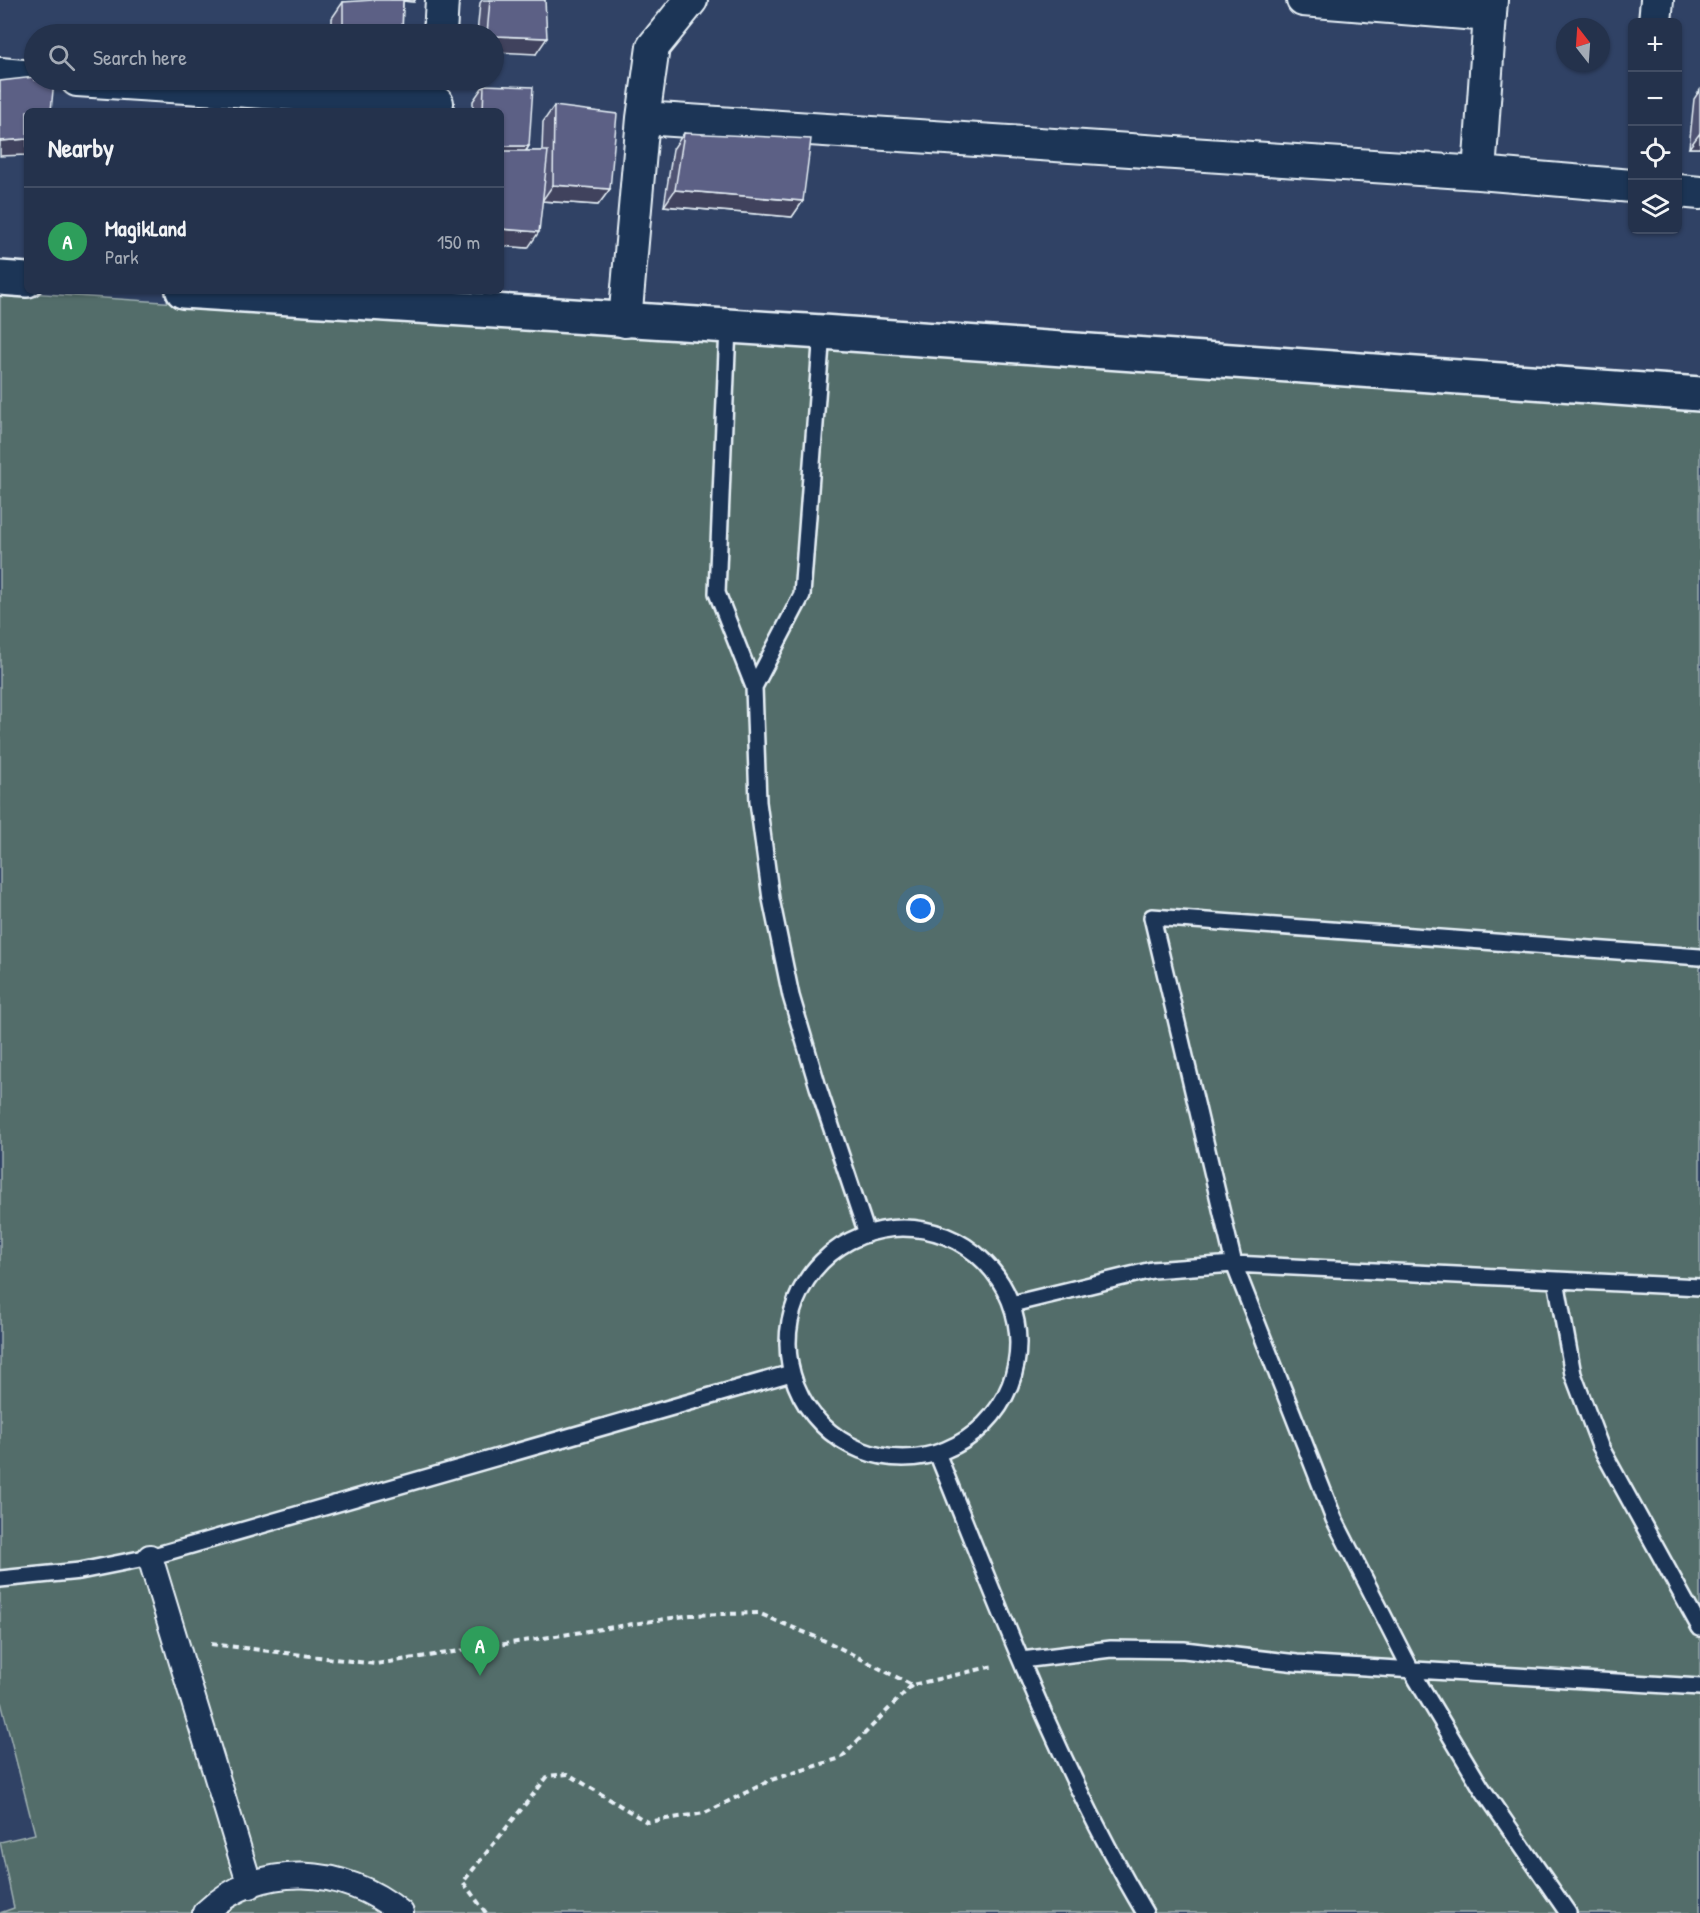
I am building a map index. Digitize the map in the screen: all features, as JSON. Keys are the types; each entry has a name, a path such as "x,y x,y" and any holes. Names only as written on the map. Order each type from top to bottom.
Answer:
{"street":[{"path":"441,24 442,0"},
{"path":"625,321 643,118 653,47 691,0"},
{"path":"1303,0 1491,8 1479,173"},
{"path":"1655,18 1657,0"},
{"path":"0,74 24,76"},
{"path":"277,90 437,98"},
{"path":"643,118 1479,173 1628,186"},
{"path":"1682,191 1700,193"},
{"path":"0,278 24,280"},
{"path":"271,294 418,299 625,321 822,332 1700,394"},
{"path":"150,1557 250,1886"},
{"path":"205,1913 238,1890 267,1879 298,1875 328,1877 357,1885 385,1899 401,1913"}],"lane":[{"path":"728,327 717,593 754,687 758,801 771,899 791,996 818,1087 867,1234"},
{"path":"754,687 802,595 822,332"},
{"path":"1568,1913 1481,1787 1411,1670 1334,1519 1234,1264 1152,917 1700,957"},
{"path":"896,1228 925,1230 954,1239 979,1256 999,1277 1012,1304 1019,1340 1014,1377 997,1410 971,1437 937,1453 891,1457 864,1451 831,1434 806,1406 791,1372 788,1338 795,1304 811,1274 836,1250 867,1234 896,1228"},
{"path":"1012,1304 1152,1270 1234,1264 1700,1287"},
{"path":"1556,1280 1573,1374 1600,1446 1700,1628"},
{"path":"0,1579 80,1571 150,1557 791,1372"},
{"path":"937,1453 1022,1660 1106,1847 1145,1913"},
{"path":"1022,1660 1112,1649 1184,1650 1297,1663 1700,1687"}],"path":[{"path":"175,1639 376,1664 691,1615 758,1613 830,1643 912,1685"},
{"path":"486,1913 463,1882 548,1776 568,1774 647,1822 705,1813 771,1780 841,1758 912,1685 1022,1660"}],"green space":[{"path":"0,291 1700,405 1700,1913 0,1913 14,1908 0,1842 35,1834 0,1698"}],"building":[{"path":"403,0 402,24 343,24 343,2"},
{"path":"490,0 545,0 547,38 504,36 504,24 488,24"},
{"path":"24,78 24,90 53,90 51,108 24,108 24,139 0,141 0,81"},
{"path":"504,86 533,87 529,146 504,146 504,108 483,108 484,90 504,90"},
{"path":"554,106 617,114 610,189 553,185"},
{"path":"684,133 811,139 803,201 675,190"},
{"path":"504,151 548,151 539,232 504,229"}],"place":[{"name":"MagikLand","path":"480,1676"}]}
